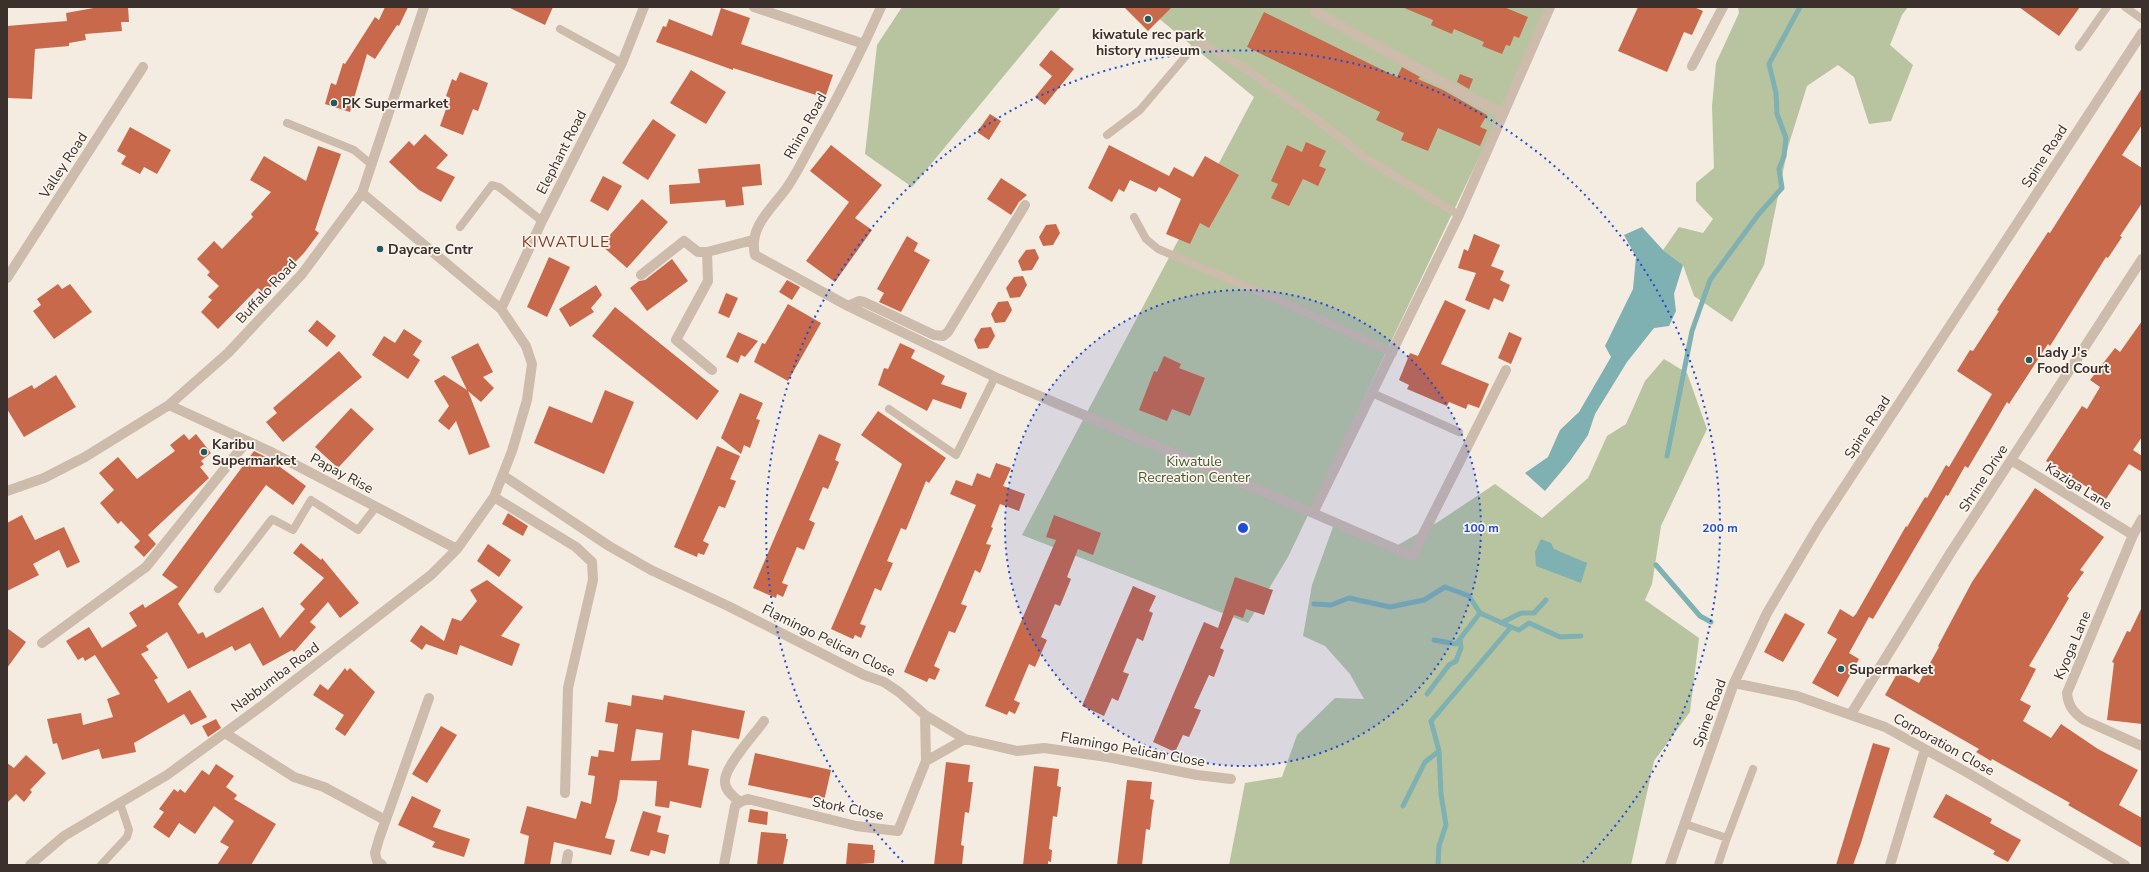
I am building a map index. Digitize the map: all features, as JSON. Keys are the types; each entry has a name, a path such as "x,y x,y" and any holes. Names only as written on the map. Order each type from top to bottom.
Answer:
{"street":[{"name":"Buffalo Road","path":"7,491 44,478 85,457 169,406 228,353 302,274 362,193 424,7"},
{"name":"Elephant Road","path":"501,309 542,221 622,63 644,7"},
{"path":"754,7 864,44"},
{"name":"Rhino Road","path":"753,240 757,228 764,216 792,179 829,113 881,7"},
{"path":"1313,513 1459,215 1550,7"},
{"path":"1692,66 1723,7"},
{"path":"1315,12 1477,101 1503,113"},
{"name":"Spine Road","path":"1670,865 1734,683 1767,613 1818,526 2142,33"},
{"name":"Valley Road","path":"7,278 142,67"},
{"name":"Nabbumba Road","path":"30,865 64,836 167,775 225,733 431,575 457,549 494,497 504,476 527,400 532,364 526,346 501,309 362,193"},
{"path":"848,306 858,301 864,302 934,335 943,336 952,325 1025,205"},
{"path":"641,275 684,241 698,252 707,252 753,240 755,254 848,306 995,377 1412,556 1506,370"},
{"path":"707,252 708,281 676,340 712,370"},
{"name":"Shrine Drive","path":"1851,714 1951,552 2142,259"},
{"name":"Papay Rise","path":"169,406 247,441 457,549"},
{"path":"42,643 146,567 247,441"},
{"name":"Kaziga Lane","path":"2011,460 2133,535"},
{"name":"Flamingo Pelican Close","path":"504,476 609,546 650,570 728,606 864,674 884,682 899,692 925,715 965,739 1017,751 1044,748 1107,757 1197,775 1231,778"},
{"path":"494,497 576,547 592,562 592,580 568,688 565,793"},
{"name":"Kyoga Lane","path":"2142,519 2133,535 2067,693 2068,702 2076,714 2084,720 2142,746"},
{"name":"Corporation Close","path":"1734,683 1797,696 1885,727 1925,749 2112,861 2125,865"},
{"path":"382,865 377,861 375,853 385,820 429,698"},
{"name":"Stork Close","path":"740,802 748,799 856,826 898,831 926,761 925,715"},
{"path":"724,865 732,815 735,806 740,802 731,796 725,782 727,770 764,721"},
{"path":"225,733 294,777 324,787 385,820"},
{"path":"926,761 965,739"},
{"path":"1890,865 1925,749"},
{"path":"566,865 568,854"}],"lane":[{"path":"2079,47 2107,7"},
{"path":"2125,7 2142,19"},
{"path":"560,29 622,63"},
{"path":"1107,135 1140,110 1191,50 1197,46 1205,45 1243,67 1315,118 1367,159 1459,215"},
{"path":"287,123 354,150 372,165"},
{"path":"460,227 492,185 499,187 542,221"},
{"path":"1134,217 1146,239 1158,249 1285,303 1392,353"},
{"path":"889,409 956,455 995,377"},
{"path":"1372,393 1459,432"},
{"path":"218,589 272,519 293,530 311,500 358,530 376,507"},
{"path":"1718,865 1753,769"},
{"path":"101,865 127,837 129,830 120,803"},
{"path":"1685,824 1727,838"}],"green space":[{"path":"902,7 1060,8 912,187 865,154 877,45"},
{"name":"Kiwatule Recreation Center","path":"1145,7 1551,7 1288,557 1248,623 1022,535 1254,97"},
{"path":"1738,7 1908,7 1902,15 1890,45 1913,65 1891,121 1869,124 1854,77 1838,65 1807,86 1788,147 1764,265 1732,322 1694,296 1683,265 1663,250 1679,227 1703,233 1713,219 1696,201 1696,183 1714,168 1712,106 1716,63 1739,13"},
{"path":"1664,359 1687,373 1707,429 1661,526 1652,584 1645,600 1699,638 1690,712 1654,761 1631,865 1229,865 1245,783 1282,777 1297,735 1335,698 1364,699 1350,674 1325,646 1303,636 1312,585 1334,524 1398,545 1438,522 1495,484 1542,518 1588,478 1607,436 1626,424 1645,381"}],"water":[{"path":"1642,227 1663,250 1683,265 1674,294 1676,311 1669,326 1654,328 1627,362 1595,414 1588,435 1570,461 1545,491 1525,473 1548,457 1560,430 1579,412 1611,357 1605,346 1633,289 1636,257 1624,235"},
{"path":"1541,539 1551,543 1554,549 1587,563 1581,583 1536,566 1535,552"}],"building":[{"path":"99,7 128,7 129,22 121,22 122,31 85,34 86,40 69,43 69,46 35,49 32,99 7,98 7,26 67,21 66,13"},
{"path":"385,7 408,7 399,26 397,25 375,59 367,54 350,112 325,104 331,83 336,85 343,63 345,64 375,17 379,20"},
{"path":"508,7 553,7 545,25"},
{"name":"kiwatule rec park history museum","path":"1124,7 1172,7 1148,31"},
{"path":"1402,7 1504,7 1528,17 1519,38 1514,36 1510,46 1506,45 1502,54 1482,46 1484,42 1454,29 1452,34 1431,25 1433,20"},
{"path":"1638,7 1694,7 1703,11 1692,35 1684,32 1667,72 1618,51"},
{"path":"2019,7 2080,7 2059,36"},
{"path":"721,8 750,18 741,44 833,75 825,98 733,68 733,70 656,42 663,26 666,27 669,19 712,36"},
{"path":"1264,12 1397,77 1402,67 1420,77 1418,79 1443,90 1487,115 1480,127 1487,130 1480,146 1438,128 1428,151 1401,140 1404,133 1376,120 1380,112 1247,47"},
{"path":"1051,50 1074,69 1045,105 1035,97 1052,76 1039,65"},
{"path":"691,70 726,92 706,124 670,103"},
{"path":"460,72 488,83 478,111 473,109 463,135 440,126 450,98 446,96 452,79 456,81"},
{"path":"1460,74 1473,79 1469,89 1457,82"},
{"path":"2142,88 2142,125 2122,155 2142,168 2142,203 2120,236 2122,237 2108,258 2106,257 2050,346 2048,344 2009,404 2007,402 1968,468 1965,466 1948,496 1946,495 1873,619 1869,617 1849,653 1859,659 1838,697 1812,683 1837,639 1827,633 1840,609 1853,617 1856,614 1906,526 1907,527 1925,497 1927,498 1946,465 1949,467 1992,394 1957,371 1970,350 1973,351 1999,311 1997,310 2048,232 2050,233"},
{"path":"990,114 1001,121 989,140 977,132"},
{"path":"653,119 676,135 648,180 622,163"},
{"path":"130,127 171,150 157,174 144,167 140,174 121,164 126,156 117,151"},
{"path":"425,134 448,155 436,168 455,177 441,202 419,190 389,162 409,141 414,146"},
{"path":"1306,142 1326,151 1319,166 1326,169 1318,186 1303,179 1289,206 1271,198 1278,184 1271,181 1287,145 1302,152"},
{"path":"831,145 882,185 855,218 872,230 835,282 806,261 849,202 810,171"},
{"path":"1109,145 1169,176 1174,167 1193,177 1205,156 1239,175 1209,228 1200,223 1190,244 1166,234 1181,199 1159,187 1156,192 1130,180 1124,192 1119,189 1112,202 1088,188"},
{"path":"318,146 341,154 315,230 319,233 304,253 264,294 258,288 218,329 201,312 212,300 208,297 219,286 207,275 210,272 197,259 214,241 222,249 253,217 251,214 271,192 250,180 264,156 306,181"},
{"path":"760,164 762,185 742,187 744,205 726,207 725,200 670,204 669,185 700,183 698,169"},
{"path":"603,176 622,186 608,211 590,201"},
{"path":"1001,178 1027,195 1019,202 1011,215 987,199"},
{"path":"642,199 668,222 627,268 601,245"},
{"path":"1056,224 1060,233 1053,245 1043,246 1039,237 1046,225"},
{"path":"1474,234 1500,245 1491,266 1504,271 1500,280 1510,285 1503,302 1494,298 1489,310 1465,300 1476,273 1458,268 1464,249 1468,251"},
{"path":"907,236 918,243 914,251 930,260 901,312 879,302 884,293 877,289"},
{"path":"1035,249 1039,258 1032,270 1022,271 1018,261 1026,250"},
{"path":"549,257 570,267 547,317 527,307"},
{"path":"672,259 688,281 647,311 630,288 639,281 645,280"},
{"path":"1023,276 1027,285 1020,297 1010,298 1006,288 1014,277"},
{"path":"787,280 800,287 792,300 779,292"},
{"path":"58,284 62,289 70,284 92,312 54,339 33,311 41,305 37,299"},
{"path":"596,285 602,295 591,308 594,312 570,327 559,309"},
{"path":"726,293 738,298 729,318 718,313"},
{"path":"1445,300 1466,310 1441,364 1489,384 1479,408 1468,404 1466,409 1449,402 1447,406 1407,389 1409,385 1399,380 1410,353 1418,356"},
{"path":"1008,301 1012,310 1005,322 995,323 991,314 998,302"},
{"path":"788,304 821,323 788,381 754,362 762,343 765,344"},
{"path":"615,307 719,391 697,420 592,336"},
{"path":"317,320 336,336 327,347 308,331"},
{"path":"2142,321 2142,437 2133,450 2142,456 2142,472 2129,464 2106,499 2046,461 2082,406 2087,409 2100,387 2090,380 2115,348 2120,352"},
{"path":"991,327 995,336 988,348 978,349 974,340 981,328"},
{"path":"404,329 422,341 413,355 420,360 408,379 372,355 384,336 395,343"},
{"path":"738,332 758,341 745,357 741,355 738,363 726,357"},
{"path":"1509,332 1522,338 1511,364 1498,358"},
{"path":"478,343 493,372 483,377 494,388 481,402 468,391 490,447 469,455 456,421 449,430 438,421 449,406 434,381 444,375 467,390 451,357"},
{"path":"900,343 915,350 911,358 945,376 941,384 967,393 961,409 933,399 927,411 878,385 884,368 888,369"},
{"path":"339,351 362,377 283,442 266,422 277,413 273,408"},
{"path":"1164,356 1181,364 1179,368 1205,378 1190,416 1172,409 1167,421 1139,410 1154,371 1157,372"},
{"path":"56,375 76,407 24,437 7,409 7,399 32,385 34,389"},
{"path":"605,390 634,402 604,474 534,443 549,406 592,423"},
{"path":"740,393 763,403 756,419 760,420 750,448 744,445 741,454 721,438"},
{"path":"351,408 374,429 338,468 315,447"},
{"path":"878,411 946,458 929,483 926,481 906,530 901,528 887,561 893,563 881,591 875,588 860,624 866,626 861,638 855,635 853,639 831,629 902,464 861,435"},
{"path":"184,434 189,440 196,434 211,453 201,461 204,464 200,467 209,478 148,535 156,544 144,557 134,547 140,541 121,521 118,524 100,503 114,490 99,473 118,457 137,479 175,451 170,445"},
{"path":"819,434 841,444 835,460 839,462 828,489 823,487 809,520 815,523 804,550 797,547 782,583 788,585 783,597 777,594 776,598 753,588"},
{"path":"717,446 740,456 730,479 736,481 725,508 719,506 703,541 709,544 704,555 698,553 697,557 674,547"},
{"path":"254,451 268,458 306,486 293,505 266,485 178,604 198,634 203,632 206,638 263,607 280,638 305,609 300,604 324,578 293,553 301,543 321,560 322,558 359,603 340,618 328,602 310,622 316,627 294,652 292,650 263,666 250,643 235,651 232,646 188,669 167,632 146,646 149,650 141,654 158,678 154,680 168,703 190,690 207,717 191,725 184,714 134,743 136,752 102,759 99,749 62,760 57,743 53,744 47,719 81,713 83,725 113,717 107,699 120,694 95,655 85,661 83,657 78,660 66,641 89,627 102,648 137,626 129,613 143,604 145,608 178,587 162,575"},
{"path":"996,463 1011,468 1003,486 1025,494 1019,511 1000,504 991,527 993,528 986,544 991,545 985,561 980,573 975,570 961,604 967,606 955,633 949,631 934,666 940,669 935,680 929,678 927,682 904,672 976,505 950,494 956,480 972,486 977,473 990,478"},
{"path":"2035,488 2104,537 2080,570 2084,572 2067,596 2069,598 2029,666 2036,669 2020,700 2031,706 2023,721 2051,738 2061,724 2098,749 2138,770 2119,805 2142,818 2142,848 2068,805 2070,803 1992,759 1991,761 1976,752 1979,749 1885,695 1898,672 1919,683 1972,582"},
{"path":"508,513 528,526 523,536 502,524"},
{"path":"22,515 35,540 64,527 80,562 67,568 59,550 33,564 39,575 7,591 7,523"},
{"path":"1054,515 1101,533 1093,555 1078,549 1067,577 1071,579 1060,606 1055,604 1041,637 1047,640 1035,667 1029,664 1014,700 1020,703 1015,714 1009,711 1007,715 985,706 1056,540 1046,537"},
{"path":"488,544 511,560 499,577 477,561"},
{"path":"1235,577 1273,590 1264,615 1246,609 1243,618 1234,615 1220,648 1224,650 1214,677 1209,675 1194,708 1201,710 1189,737 1183,735 1175,752 1153,742 1204,622 1218,628"},
{"path":"487,580 523,607 501,636 520,644 512,666 460,645 457,655 426,644 422,650 410,641 421,625 444,641 452,618 461,621 477,601 470,590"},
{"path":"1133,586 1156,596 1149,611 1153,613 1143,641 1137,638 1123,672 1129,674 1118,701 1112,698 1104,716 1082,706"},
{"path":"2142,607 2142,724 2107,720 2114,663 2112,662 2127,631 2130,632"},
{"path":"1785,613 1805,624 1783,662 1764,652"},
{"path":"7,628 26,642 7,668"},
{"path":"345,668 347,671 350,668 375,692 345,736 335,729 344,715 313,695 320,684 328,690"},
{"path":"632,695 663,700 664,695 745,711 739,739 692,730 688,765 709,769 701,808 670,801 669,808 655,806 657,781 620,780 617,800 605,838 615,840 611,855 554,842 550,865 524,865 529,836 520,833 527,806 576,819 581,801 591,804 595,776 588,775 591,756 598,757 599,750 614,752 618,724 605,722 608,702 631,706","holes":["636,729 663,733 660,760 631,761"]},
{"path":"216,719 221,728 208,737 202,726"},
{"path":"441,726 457,735 427,783 412,774"},
{"path":"1873,743 1890,748 1853,865 1836,865"},
{"path":"755,753 831,770 824,801 748,785"},
{"path":"26,755 46,773 30,790 32,792 24,802 16,794 7,803 7,763 14,768"},
{"path":"946,762 970,765 968,782 973,782 969,813 965,812 961,845 964,846 962,865 934,865"},
{"path":"216,764 234,776 226,787 237,795 234,799 276,824 251,865 217,865 229,847 220,842 234,821 214,806 195,834 179,823 169,838 153,827 164,812 159,809 174,789 178,792 180,789 185,793 202,770 209,775"},
{"path":"1034,766 1059,769 1057,786 1061,787 1057,817 1053,816 1049,849 1052,850 1051,862 1048,861 1048,865 1023,865"},
{"path":"1127,780 1152,782 1150,799 1154,800 1150,830 1146,829 1142,865 1117,865"},
{"path":"1946,794 1992,819 1990,823 2021,840 2008,862 1993,854 1995,851 1933,817"},
{"path":"412,796 441,810 433,827 470,839 464,857 432,847 435,842 398,825"},
{"path":"750,809 768,812 767,825 748,822"},
{"path":"643,811 661,816 657,832 669,835 665,854 651,850 649,856 630,851"},
{"path":"761,832 786,834 786,839 788,839 783,865 757,865"},
{"path":"848,843 873,845 873,850 875,850 874,863 846,865"}],"waterway":[{"path":"1667,456 1692,331 1710,280 1758,215 1782,188 1779,169 1784,156 1786,138 1777,114 1776,93 1769,64 1800,7"},
{"path":"1656,565 1700,616 1711,622"},
{"path":"1314,604 1331,605 1349,598 1390,607 1424,600 1445,587 1469,596 1480,613"},
{"path":"1501,623 1521,613 1534,613 1546,600"},
{"path":"1434,640 1456,644 1480,613 1511,627"},
{"path":"1438,865 1439,846 1446,825 1441,794 1439,751 1431,721 1511,627 1519,630 1529,623 1560,637 1581,636"},
{"path":"1427,694 1449,665 1456,661 1461,648 1460,639"},
{"path":"1403,806 1425,762 1439,751"}],"place":[{"name":"kiwatule rec park history museum","path":"1148,19"},
{"name":"PK Supermarket","path":"334,103"},
{"name":"Daycare Cntr","path":"380,249"},
{"name":"Lady J's Food Court","path":"2029,360"},
{"name":"Karibu Supermarket","path":"204,452"},
{"name":"Supermarket","path":"1841,669"}],"district":[{"name":"KIWATULE","path":"566,241"}]}
